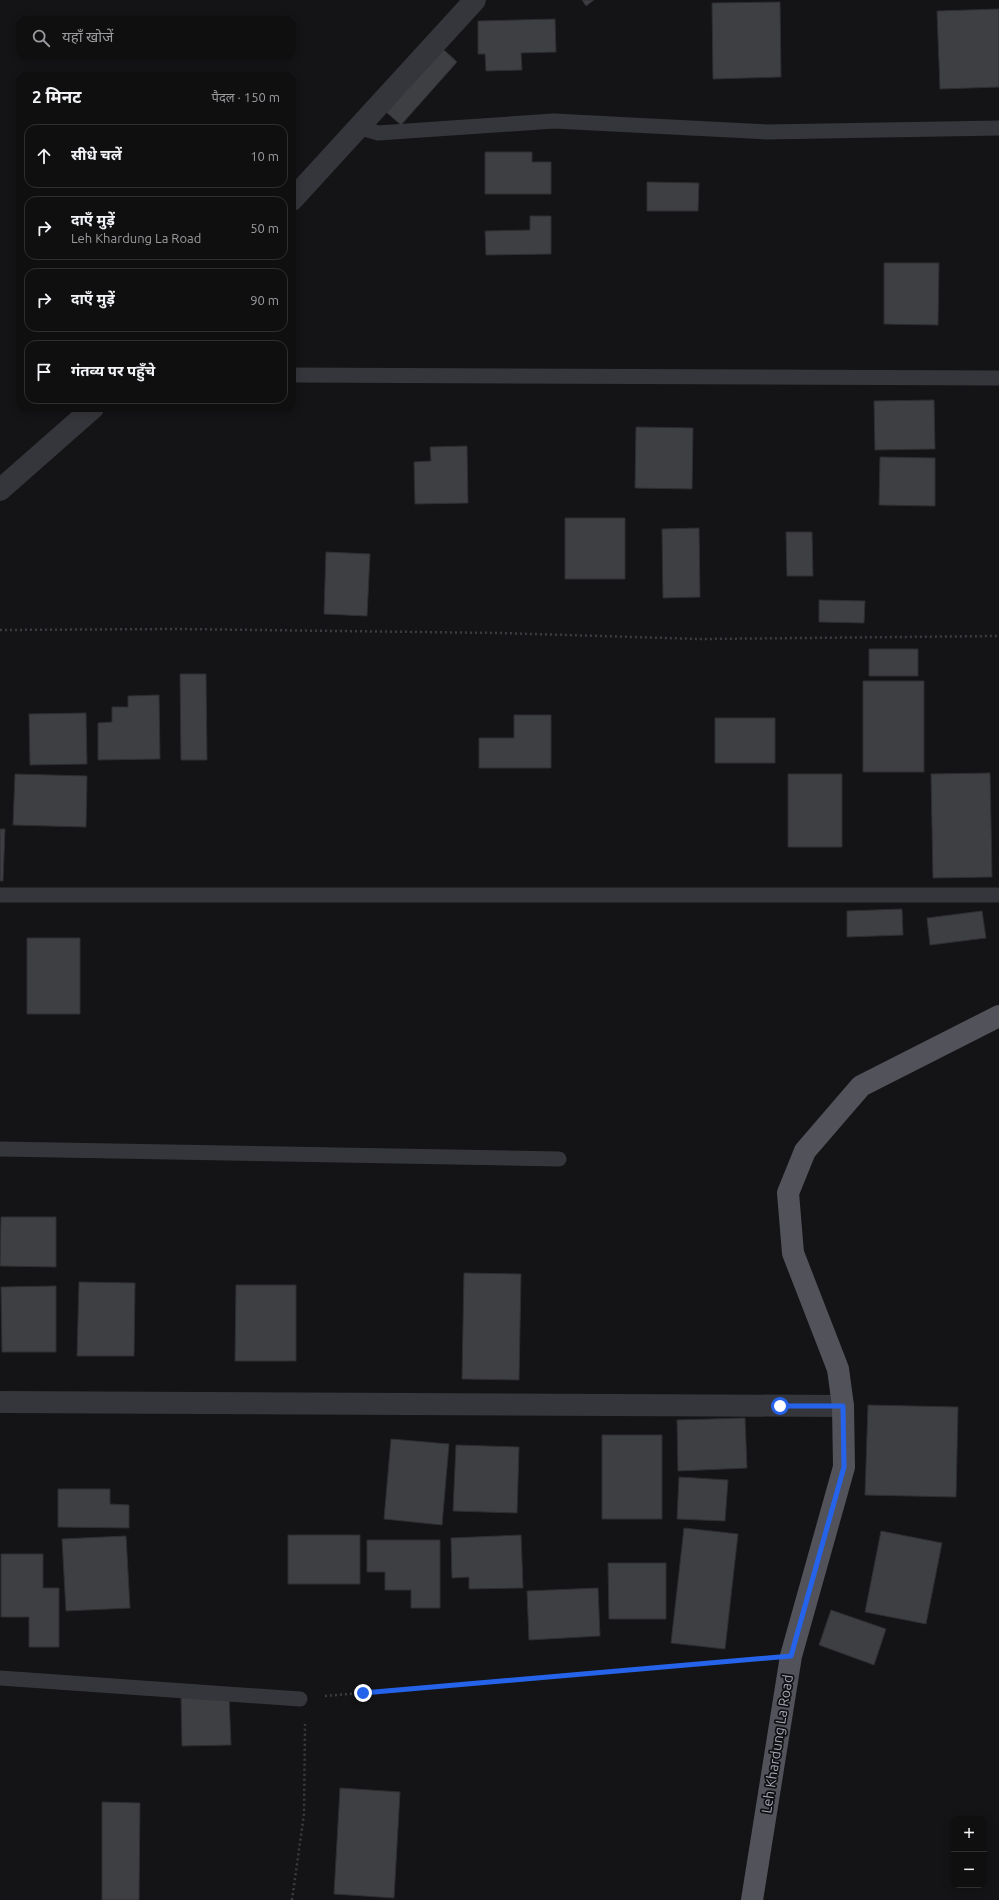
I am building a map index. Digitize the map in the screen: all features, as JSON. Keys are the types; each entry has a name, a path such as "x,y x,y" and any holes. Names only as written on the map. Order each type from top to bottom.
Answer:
{"main road":[{"name":"Leh Khardung La Road","path":"752,1900 791,1656 844,1467 843,1406 838,1369 793,1253 788,1193 805,1151 861,1086 999,1016"}],"street":[{"path":"296,196 475,0"},
{"path":"0,490 88,412"},
{"path":"0,1402 843,1406"}],"lane":[{"path":"358,127 378,133 554,121 767,132 999,128"},
{"path":"296,375 999,378"},
{"path":"0,895 999,895"},
{"path":"0,1150 559,1159"},
{"path":"0,1678 300,1699"}],"path":[{"path":"0,630 179,629 476,632 700,639 999,636"},
{"path":"300,1699 791,1656"},
{"path":"292,1900 304,1814 306,1692 300,1699"}],"building":[{"path":"582,0 594,0 586,6"},
{"path":"780,2 781,77 713,79 712,3"},
{"path":"999,9 999,87 940,89 937,11"},
{"path":"555,19 556,52 521,53 522,70 486,71 485,54 478,54 478,21"},
{"path":"442,48 457,62 401,125 386,112"},
{"path":"485,152 532,152 532,162 551,162 551,194 485,194"},
{"path":"647,182 699,183 698,211 647,211"},
{"path":"530,216 551,216 551,254 486,255 485,231 530,230"},
{"path":"884,263 939,263 938,325 884,324"},
{"path":"934,400 935,449 875,450 874,401"},
{"path":"636,427 693,428 692,489 635,488"},
{"path":"467,446 468,503 415,504 414,462 431,461 430,447"},
{"path":"880,457 935,458 935,506 879,505"},
{"path":"565,518 625,518 625,579 565,579"},
{"path":"699,528 700,597 663,598 662,529"},
{"path":"786,532 812,532 813,576 787,576"},
{"path":"326,552 370,554 367,616 324,614"},
{"path":"819,600 865,601 864,623 819,622"},
{"path":"869,649 918,649 918,676 869,676"},
{"path":"180,674 206,674 207,760 181,760"},
{"path":"863,681 924,681 924,772 863,772"},
{"path":"159,695 160,759 98,760 98,723 112,722 112,707 128,707 128,696"},
{"path":"86,713 87,764 30,765 29,714"},
{"path":"514,715 551,715 551,768 479,768 479,738 514,738"},
{"path":"715,718 775,718 775,763 715,763"},
{"path":"990,773 992,877 933,878 931,774"},
{"path":"15,774 87,776 86,827 13,825"},
{"path":"788,774 842,774 842,847 788,847"},
{"path":"0,829 5,829 3,881 0,881"},
{"path":"902,909 903,935 847,937 847,911"},
{"path":"982,911 986,938 930,945 927,918"},
{"path":"27,938 80,938 80,1014 27,1014"},
{"path":"1,1217 56,1217 56,1267 0,1266"},
{"path":"464,1273 521,1274 519,1380 462,1379"},
{"path":"79,1282 135,1283 134,1356 77,1356"},
{"path":"236,1285 296,1285 296,1361 235,1361"},
{"path":"56,1286 56,1352 2,1352 1,1287"},
{"path":"868,1405 958,1407 956,1497 865,1495"},
{"path":"745,1418 747,1468 678,1471 677,1420"},
{"path":"602,1435 662,1435 662,1519 602,1519"},
{"path":"391,1439 449,1444 442,1525 384,1519"},
{"path":"456,1445 519,1447 517,1513 453,1511"},
{"path":"679,1477 728,1480 725,1521 677,1519"},
{"path":"58,1489 110,1489 110,1504 129,1505 129,1528 58,1527"},
{"path":"684,1528 738,1534 725,1649 671,1643"},
{"path":"881,1531 942,1543 926,1624 865,1612"},
{"path":"288,1535 360,1535 360,1584 288,1584"},
{"path":"521,1535 523,1588 469,1589 469,1577 452,1578 451,1538"},
{"path":"126,1536 130,1608 66,1611 62,1539"},
{"path":"367,1540 440,1540 440,1608 411,1608 411,1590 385,1590 385,1572 367,1572"},
{"path":"1,1554 43,1554 43,1588 59,1588 59,1647 29,1647 29,1617 1,1617"},
{"path":"608,1563 666,1563 666,1619 609,1619"},
{"path":"598,1588 600,1636 529,1640 527,1591"},
{"path":"831,1610 886,1629 874,1665 819,1645"},
{"path":"229,1695 231,1745 182,1746 181,1696"},
{"path":"340,1788 400,1792 394,1898 334,1894"},
{"path":"102,1802 140,1803 139,1900 102,1900"}],"route":[{"path":"363,1693 791,1656 844,1467 843,1406 780,1406"}]}
